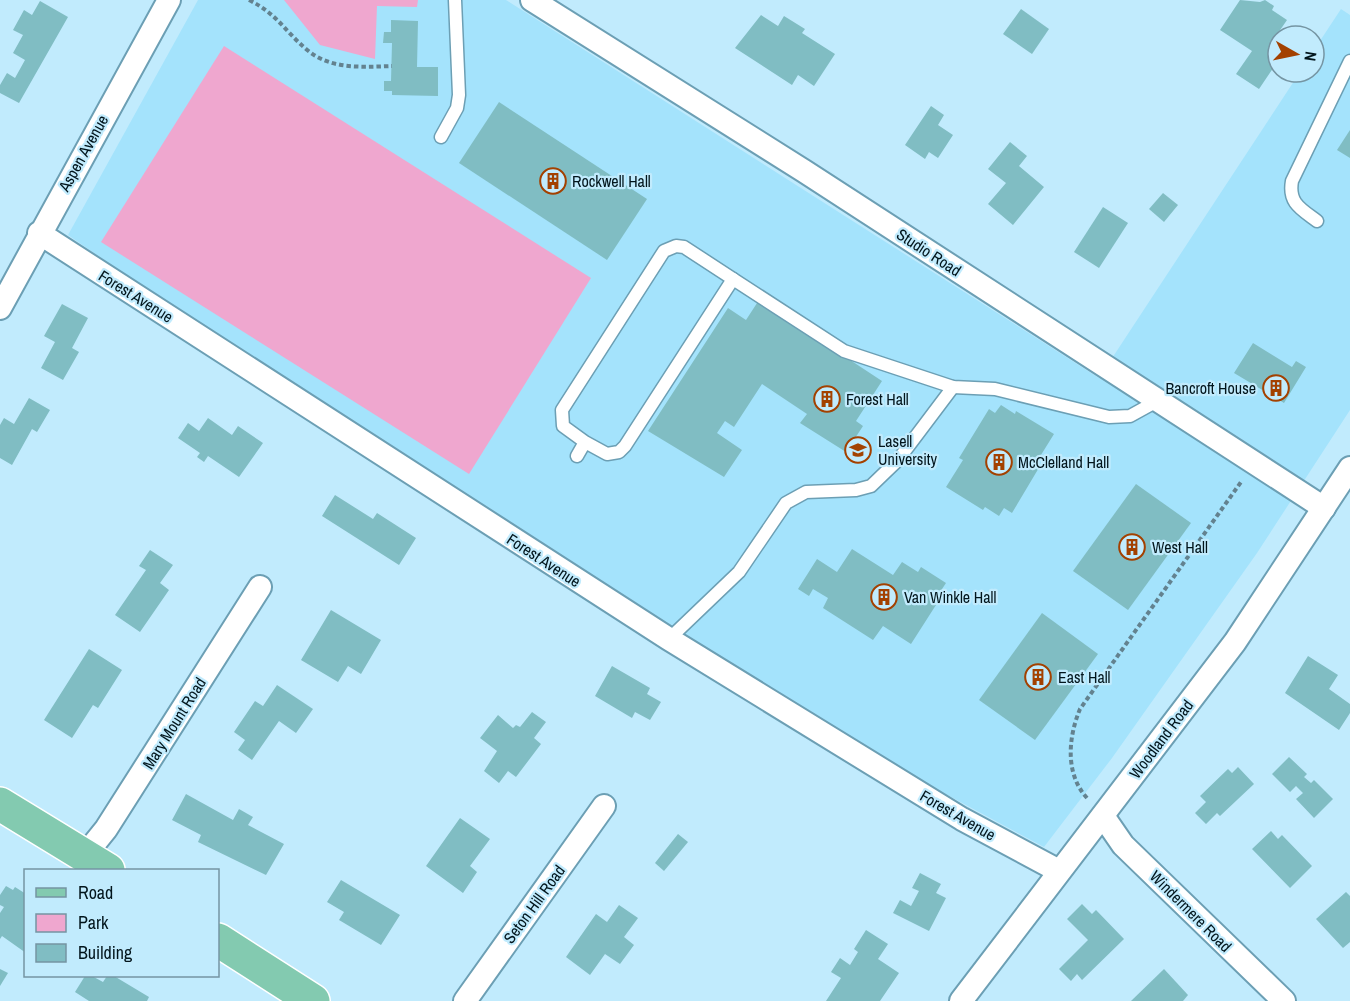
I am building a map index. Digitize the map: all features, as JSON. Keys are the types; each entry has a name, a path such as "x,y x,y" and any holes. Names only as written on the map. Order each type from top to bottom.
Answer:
{"main road":[{"path":"0,804 97,863"},
{"path":"219,941 313,1001"}],"street":[{"name":"Aspen Avenue","path":"0,308 39,233 169,0"},
{"name":"Studio Road","path":"532,0 1159,399 1324,508"},
{"name":"Forest Avenue","path":"39,233 669,639 962,819 1059,871"},
{"name":"Woodland Road","path":"961,1001 1235,642 1350,468"},
{"name":"Mary Mount Road","path":"97,863 106,829 260,587"},
{"name":"Seton Hill Road","path":"465,1001 604,806"},
{"name":"Windermere Road","path":"1103,816 1123,845 1284,1001"}],"lane":[{"path":"441,137 457,108 459,95 455,0"},
{"path":"1317,221 1294,205 1290,193 1292,181 1350,61"},
{"path":"733,279 619,452 607,454 563,426 562,410 664,251 676,246 684,247 844,351 953,387 995,389 1109,417 1130,416 1159,399"},
{"path":"669,639 739,572 786,503 806,492 856,490 871,486 898,460 953,387"},
{"path":"577,456 585,442"}],"path":[{"path":"249,0 277,18 307,50 320,58 353,67 392,66"},
{"path":"1103,816 1082,792 1074,774 1071,742 1077,716 1256,462"}],"shaded area":[{"name":"Lasell University","path":"198,0 506,0 1099,378 1292,84 1326,84 1326,32 1341,9 1350,15 1350,410 1257,553 1112,758 1044,847 901,770 558,558 180,313 68,235"}],"green space":[{"path":"284,0 418,0 417,7 377,6 375,59 320,45"},
{"path":"224,46 591,278 469,474 101,242"}],"building":[{"path":"1240,0 1260,2 1265,0 1274,6 1272,10 1287,20 1284,24 1266,24 1266,79 1259,89 1236,74 1252,51 1220,30"},
{"path":"40,1 68,17 19,103 0,93 0,85 7,73 15,78 25,60 13,53 23,35 13,30 24,10 32,15"},
{"path":"1021,9 1049,29 1032,54 1003,34"},
{"path":"761,15 778,26 784,16 805,29 802,33 835,54 814,86 798,75 792,85 735,48"},
{"path":"391,20 418,21 417,67 438,67 438,96 392,95 392,91 384,91 384,81 391,81 392,43 383,43 384,32 391,32"},
{"name":"Rockwell Hall","path":"499,102 647,199 607,260 459,163"},
{"path":"931,106 944,115 938,125 953,135 938,158 929,152 925,159 905,145"},
{"path":"1350,130 1350,158 1337,150"},
{"path":"1010,142 1027,156 1019,166 1044,187 1013,225 988,204 1006,183 988,169"},
{"path":"1163,193 1178,205 1164,222 1149,209"},
{"path":"1103,207 1128,223 1099,268 1074,252"},
{"name":"Forest Hall","path":"759,300 882,381 856,421 863,426 846,452 800,423 807,414 762,384 734,427 725,421 717,433 742,450 724,477 648,431 728,308 746,320"},
{"path":"62,304 88,318 72,348 79,352 63,380 41,368 55,342 44,336"},
{"name":"Bancroft House","path":"1253,343 1292,367 1296,361 1306,367 1284,403 1234,373"},
{"path":"29,398 50,410 37,432 32,429 12,465 0,458 0,425 4,418 14,424"},
{"name":"McClelland Hall","path":"1001,405 1015,414 1016,411 1054,434 1036,463 1040,466 1012,513 1004,508 999,516 985,507 983,510 946,487 963,460 959,458 989,409 995,413"},
{"path":"208,418 232,435 238,426 263,443 239,477 208,456 204,462 197,457 200,453 178,438 188,423 199,431"},
{"name":"West Hall","path":"1136,484 1191,523 1128,610 1073,571"},
{"path":"335,495 373,519 377,513 416,538 399,565 322,516"},
{"name":"Van Winkle Hall","path":"852,549 893,575 902,562 918,572 921,567 946,583 940,592 943,594 911,644 883,626 873,640 823,608 828,598 813,589 809,596 798,589 817,559 837,572"},
{"path":"150,550 173,565 160,583 169,590 140,632 115,615 146,570 139,566"},
{"path":"331,610 381,640 361,674 348,666 338,682 301,660"},
{"name":"East Hall","path":"1042,613 1098,654 1035,740 979,700"},
{"path":"89,649 122,670 98,708 93,705 72,738 44,720"},
{"path":"1308,656 1338,675 1329,689 1350,704 1350,713 1339,730 1285,693"},
{"path":"612,666 650,688 647,694 661,702 650,720 635,712 632,718 595,696"},
{"path":"277,685 313,709 296,733 279,721 252,760 238,750 245,740 234,732 255,701 263,706"},
{"path":"532,712 546,722 534,738 541,744 516,777 508,771 499,783 484,771 497,751 480,738 498,715 513,728 516,725 520,727"},
{"path":"1289,757 1307,774 1304,777 1311,783 1314,780 1333,799 1314,818 1296,799 1303,793 1296,786 1290,792 1272,774"},
{"path":"1238,767 1254,784 1220,816 1217,813 1206,824 1195,813 1206,802 1200,796 1228,769 1232,773"},
{"path":"186,794 233,820 239,809 253,817 248,825 284,844 266,875 198,842 201,835 172,820"},
{"path":"460,818 490,839 470,866 477,872 463,893 426,866"},
{"path":"1271,831 1278,839 1282,835 1312,866 1290,888 1252,849"},
{"path":"678,834 688,842 664,871 655,863"},
{"path":"920,873 941,884 936,893 946,898 929,931 893,913 900,900 911,906 919,891 912,888"},
{"path":"341,880 400,915 381,945 339,920 344,912 327,902"},
{"path":"6,886 13,890 15,887 24,893 24,952 2,936 0,939 0,913 4,907 0,905 0,895"},
{"path":"1346,892 1350,896 1350,942 1343,948 1316,919"},
{"path":"1082,904 1092,914 1096,910 1124,939 1082,980 1077,974 1071,981 1059,969 1088,940 1067,919"},
{"path":"619,905 638,918 624,937 634,945 620,964 605,954 590,975 566,957 596,914 607,922"},
{"path":"866,930 888,944 878,959 899,973 880,1001 826,1001 841,978 831,972 840,958 850,965 858,952 854,949"},
{"path":"0,969 8,973 0,986"},
{"path":"1164,969 1188,995 1183,1001 1131,1001"},
{"path":"84,977 94,977 103,982 106,977 116,977 149,997 147,1001 89,1001 75,992"}],"place":[{"name":"Rockwell Hall","path":"553,181"},
{"name":"Bancroft House","path":"1276,388"},
{"name":"Forest Hall","path":"827,399"},
{"name":"Lasell University","path":"858,450"},
{"name":"McClelland Hall","path":"999,462"},
{"name":"West Hall","path":"1132,547"},
{"name":"Van Winkle Hall","path":"884,597"},
{"name":"East Hall","path":"1038,677"}]}
